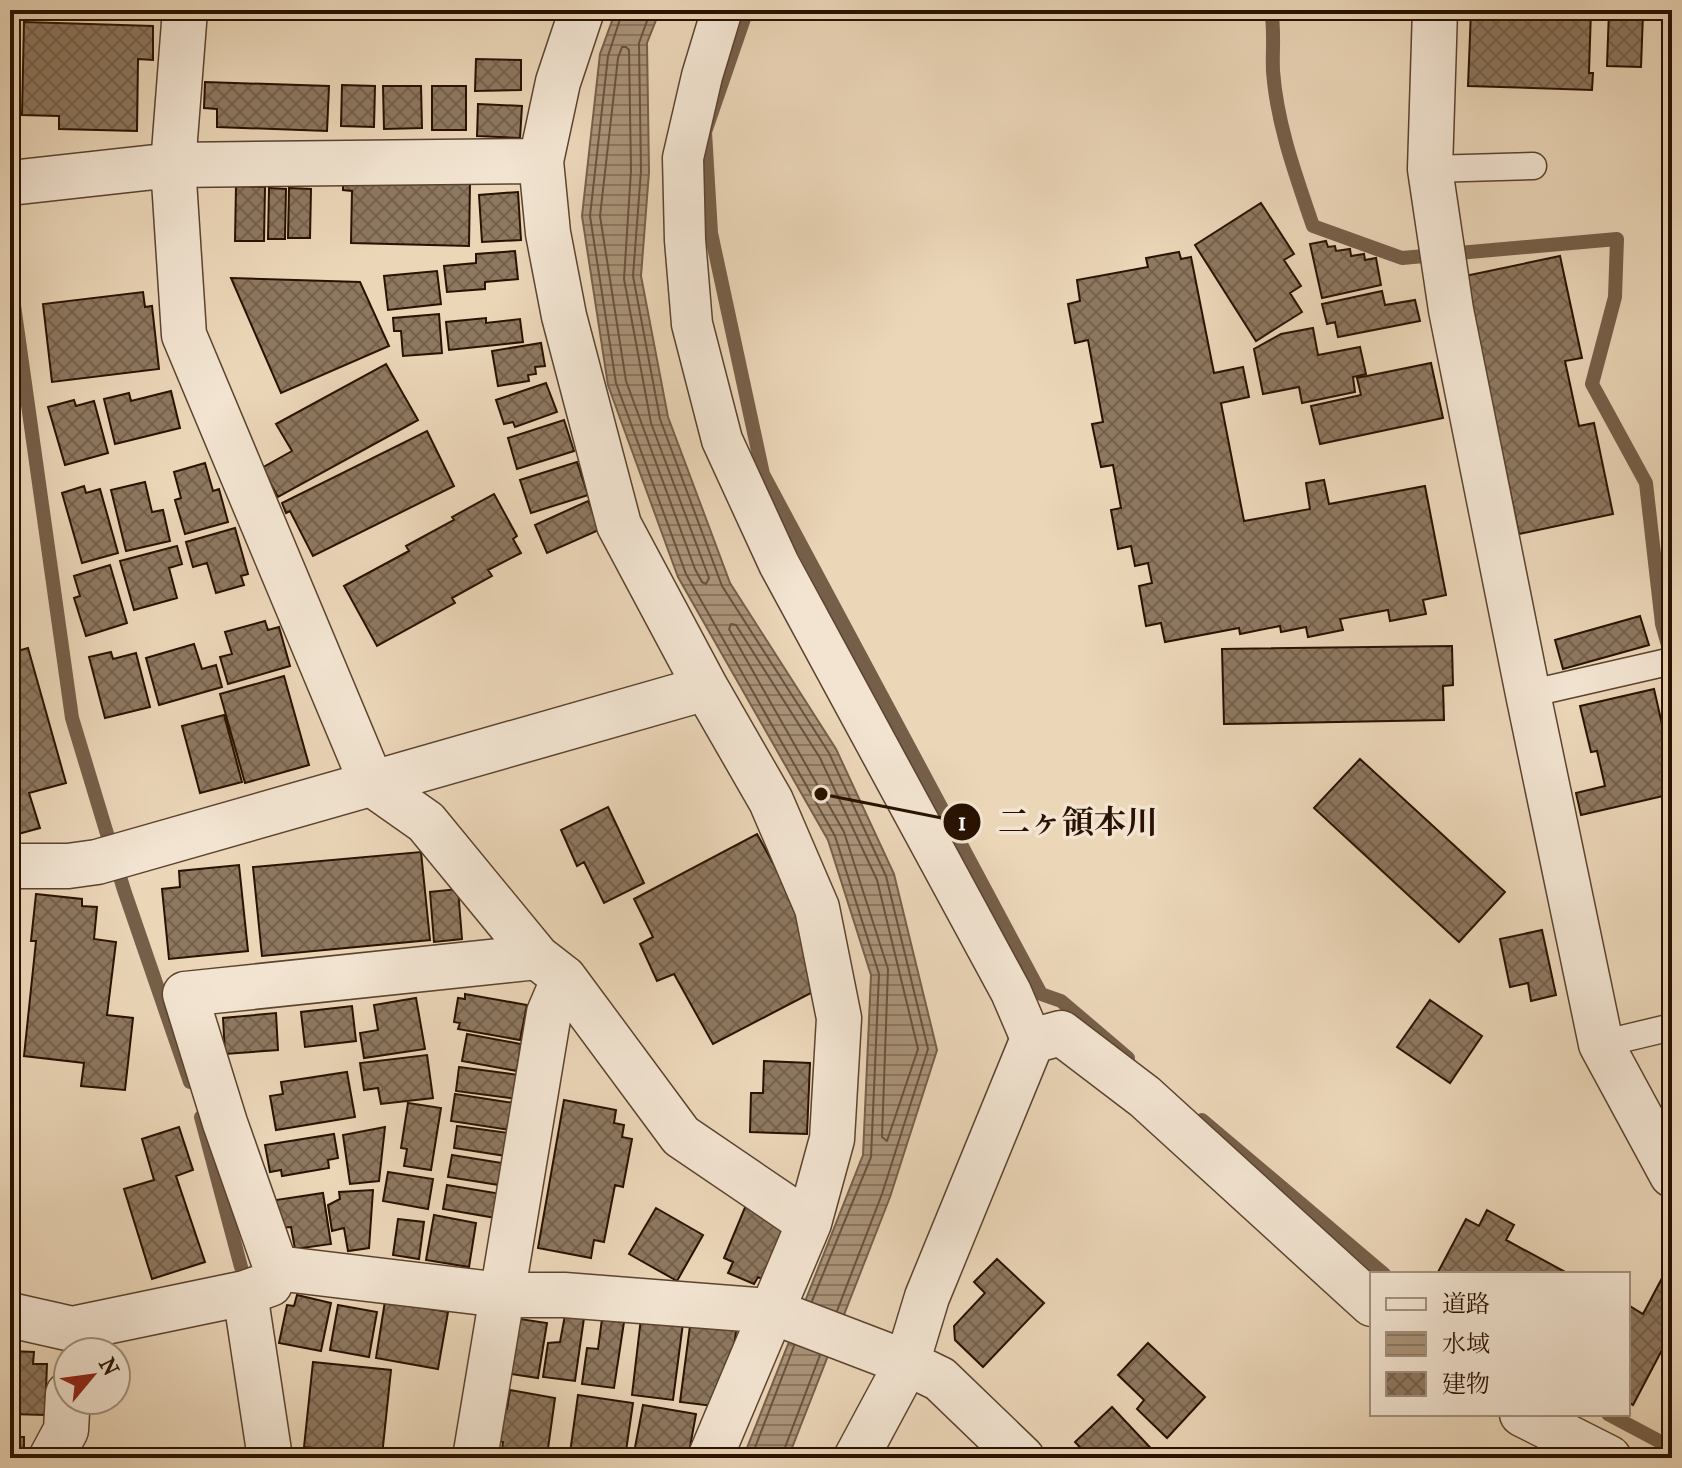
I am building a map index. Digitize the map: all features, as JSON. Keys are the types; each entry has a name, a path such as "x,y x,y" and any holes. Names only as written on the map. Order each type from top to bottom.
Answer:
{"street":[{"path":"185,10 173,165 184,335 372,784 426,822 551,967 681,1136 809,1223"},
{"path":"582,10 558,82 541,161 548,233 564,316 619,525 706,688 771,801 817,908 839,1018 832,1139 809,1223 779,1313 710,1458"},
{"path":"722,10 702,76 683,158 685,240 692,324 722,440 779,564 1011,992 1032,1041 927,1297 892,1358 856,1458"},
{"path":"1435,10 1430,169 1451,310 1528,694 1601,1044 1672,1175"},
{"path":"15,183 173,165 541,161"},
{"path":"10,866 68,866 114,856 706,688"},
{"path":"270,1458 261,1280 225,1123 185,994 551,967"},
{"path":"475,1458 549,1013 551,967"},
{"path":"1032,1041 1061,1033 1145,1097 1370,1302"},
{"path":"87,1336 261,1280 501,1295 564,1295 779,1313 940,1379 1022,1458"},
{"path":"10,1315 59,1336"},
{"path":"51,1458 66,1430 67,1416"},
{"path":"1526,1416 1609,1458"}],"lane":[{"path":"1430,169 1533,166"},
{"path":"1528,694 1672,661"},
{"path":"1601,1044 1672,1027"}],"water":[{"path":"616,10 660,10 647,43 649,172 641,276 668,417 730,583 836,749 894,874 937,1050 890,1197 788,1458 743,1458 863,1155 871,975 828,840 678,577 608,385 582,216 600,54"}],"building":[{"path":"1349,10 1410,10 1410,18 1349,16"},
{"path":"1471,10 1591,10 1589,73 1593,73 1592,90 1468,86"},
{"path":"1609,10 1651,10 1651,14 1643,14 1641,67 1607,66"},
{"path":"24,22 153,26 153,60 138,59 137,131 59,129 59,116 22,115"},
{"path":"476,59 521,60 521,90 475,91"},
{"path":"205,82 329,86 327,131 217,127 217,109 204,108"},
{"path":"342,85 375,86 374,127 341,126"},
{"path":"383,86 421,86 422,128 384,129"},
{"path":"432,86 466,86 466,130 432,130"},
{"path":"478,104 522,106 520,138 477,136"},
{"path":"343,179 470,182 469,246 351,243 352,191 343,190"},
{"path":"236,186 265,187 264,241 235,241"},
{"path":"269,188 286,189 285,239 268,239"},
{"path":"289,188 311,189 310,238 288,238"},
{"path":"518,192 521,240 482,242 479,195"},
{"path":"1261,203 1294,254 1284,260 1301,286 1290,293 1302,312 1256,341 1195,245"},
{"path":"1326,241 1328,247 1335,246 1336,251 1350,249 1351,256 1364,254 1365,260 1376,258 1381,285 1322,298 1310,244"},
{"path":"515,251 518,279 485,282 485,289 447,292 444,266 476,263 476,254"},
{"path":"1179,252 1181,259 1191,257 1214,373 1243,367 1249,397 1221,403 1244,521 1310,509 1306,483 1324,480 1329,504 1425,486 1446,595 1423,600 1426,614 1390,621 1388,610 1340,619 1343,630 1308,637 1306,627 1281,632 1280,626 1240,634 1239,628 1165,642 1161,623 1146,626 1139,586 1152,583 1148,563 1135,566 1131,546 1118,549 1111,510 1121,508 1113,465 1101,467 1092,424 1103,422 1088,340 1075,343 1068,304 1080,301 1077,280 1148,267 1146,258"},
{"path":"1560,256 1582,358 1565,361 1579,426 1594,423 1613,514 1519,534 1465,276"},
{"path":"437,271 441,304 388,310 384,276"},
{"path":"231,278 360,282 389,346 281,393"},
{"path":"1382,291 1385,305 1415,300 1420,321 1338,337 1335,322 1327,324 1322,304"},
{"path":"143,292 145,307 152,306 159,369 52,382 43,304"},
{"path":"439,314 442,353 403,356 401,331 394,331 393,318"},
{"path":"486,318 486,323 520,319 523,342 449,350 446,322"},
{"path":"1313,328 1318,355 1360,347 1366,374 1353,377 1355,392 1302,403 1299,387 1263,394 1254,349 1281,334"},
{"path":"541,343 545,366 535,367 536,374 528,375 529,381 498,386 492,351"},
{"path":"1431,363 1443,418 1320,444 1311,406 1361,395 1357,378"},
{"path":"386,364 418,420 278,497 262,468 292,451 276,424"},
{"path":"546,383 557,412 515,427 513,422 504,424 496,400"},
{"path":"171,391 180,428 115,444 104,399 129,393 131,401"},
{"path":"74,400 76,406 94,401 108,453 65,465 48,407"},
{"path":"564,420 574,451 517,469 508,438"},
{"path":"427,431 454,486 313,556 290,511 286,513 282,503"},
{"path":"577,462 588,495 531,513 520,480"},
{"path":"205,463 213,491 219,489 228,522 185,534 175,500 181,498 174,472"},
{"path":"145,482 152,512 163,510 170,541 126,551 111,490"},
{"path":"84,486 86,493 100,489 118,553 82,563 62,493"},
{"path":"494,494 517,536 513,539 521,553 488,570 492,576 452,598 455,603 377,646 344,586 409,551 406,546"},
{"path":"588,501 601,529 547,553 535,525"},
{"path":"235,528 248,574 241,576 244,585 216,593 207,563 193,567 186,542"},
{"path":"177,546 182,564 169,568 177,598 134,610 120,561"},
{"path":"110,565 127,623 86,636 74,598 80,596 74,576"},
{"path":"1640,616 1649,645 1563,669 1555,640"},
{"path":"265,621 268,630 279,627 290,666 228,684 220,657 232,654 225,632"},
{"path":"194,644 202,669 216,665 222,687 159,705 146,658"},
{"path":"1452,646 1453,685 1443,686 1444,720 1224,724 1222,649"},
{"path":"28,648 66,783 29,793 40,828 11,836 10,653"},
{"path":"111,652 113,659 136,653 150,707 105,718 89,657"},
{"path":"284,676 309,765 245,783 220,694"},
{"path":"1654,689 1672,768 1672,794 1581,815 1576,793 1605,786 1597,751 1591,752 1580,706"},
{"path":"224,715 242,782 200,793 182,726"},
{"path":"1360,759 1505,892 1459,942 1314,808"},
{"path":"608,807 644,883 604,903 584,862 577,866 561,830"},
{"path":"757,834 797,907 811,993 713,1044 674,974 657,981 640,944 653,937 634,899"},
{"path":"421,852 430,940 262,956 253,867"},
{"path":"239,865 248,951 169,959 162,889 180,887 179,871"},
{"path":"458,889 462,939 434,942 430,892"},
{"path":"36,894 82,899 82,906 97,907 94,939 116,942 107,1015 133,1018 125,1090 81,1086 84,1063 24,1056 36,941 31,941"},
{"path":"1542,930 1556,995 1531,1001 1528,983 1510,987 1500,939"},
{"path":"465,994 527,1005 520,1040 458,1029 460,1023 454,1022 458,998 465,999"},
{"path":"416,998 425,1049 364,1058 360,1033 378,1030 374,1005"},
{"path":"1430,1000 1482,1036 1450,1083 1397,1047"},
{"path":"352,1006 356,1041 305,1047 301,1012"},
{"path":"276,1013 278,1050 225,1054 223,1018"},
{"path":"467,1034 521,1044 517,1071 462,1061"},
{"path":"427,1055 433,1098 381,1104 378,1088 364,1090 360,1063"},
{"path":"764,1061 810,1063 807,1134 750,1132 751,1093 763,1093"},
{"path":"459,1067 519,1075 517,1099 456,1091"},
{"path":"347,1072 355,1117 276,1130 270,1096 283,1094 281,1082"},
{"path":"455,1094 514,1103 510,1130 451,1121"},
{"path":"564,1100 616,1110 614,1123 624,1125 622,1137 632,1139 623,1187 615,1185 604,1242 594,1240 591,1258 538,1248"},
{"path":"408,1103 441,1108 431,1170 404,1166 407,1149 401,1148"},
{"path":"457,1126 509,1133 506,1156 454,1148"},
{"path":"179,1127 193,1170 176,1176 205,1262 152,1279 124,1189 154,1180 142,1139"},
{"path":"385,1127 379,1181 350,1184 343,1135"},
{"path":"334,1134 338,1158 328,1160 329,1168 282,1176 281,1170 270,1172 265,1145"},
{"path":"452,1155 502,1163 499,1185 448,1177"},
{"path":"388,1172 433,1179 428,1209 383,1201"},
{"path":"447,1185 501,1194 496,1218 443,1209"},
{"path":"373,1190 369,1248 348,1251 344,1228 332,1231 328,1205 340,1199 339,1192"},
{"path":"323,1193 331,1244 295,1249 291,1227 280,1228 276,1200"},
{"path":"746,1205 793,1226 769,1282 758,1277 754,1284 728,1273 733,1262 724,1258"},
{"path":"656,1208 703,1235 677,1281 629,1254"},
{"path":"1487,1210 1514,1225 1506,1240 1565,1272 1438,1272 1466,1219 1479,1226"},
{"path":"434,1215 476,1223 469,1267 426,1260"},
{"path":"398,1219 424,1222 419,1259 393,1255"},
{"path":"997,1259 1044,1303 983,1367 955,1340 954,1326 985,1293 974,1282"},
{"path":"1662,1278 1672,1283 1672,1331 1633,1405 1630,1403 1630,1306 1643,1314"},
{"path":"297,1295 331,1303 321,1351 279,1343 287,1305 294,1306"},
{"path":"385,1301 448,1312 438,1369 376,1358"},
{"path":"338,1305 377,1312 369,1357 330,1350"},
{"path":"565,1315 584,1318 575,1381 543,1377 548,1343 560,1342"},
{"path":"513,1318 547,1323 538,1378 505,1373"},
{"path":"641,1318 683,1323 673,1400 632,1395"},
{"path":"691,1318 737,1324 729,1385 721,1407 680,1402"},
{"path":"602,1319 624,1322 614,1388 582,1384 587,1348 598,1349"},
{"path":"1148,1343 1205,1397 1167,1438 1137,1409 1144,1400 1118,1375"},
{"path":"10,1351 34,1352 33,1364 47,1364 45,1415 10,1414"},
{"path":"313,1362 391,1370 382,1456 304,1447"},
{"path":"510,1390 555,1398 547,1456 502,1450 503,1442 493,1440 498,1407 507,1409"},
{"path":"578,1395 633,1403 625,1458 584,1458 570,1453"},
{"path":"643,1405 696,1414 688,1458 633,1458"},
{"path":"1112,1407 1160,1458 1090,1458 1075,1442"},
{"path":"10,1437 24,1437 24,1458 10,1458"}],"waterway":[{"path":"747,10 705,132 711,233 763,474 1041,994 1061,1001 1128,1058"},
{"path":"1271,10 1275,91 1288,150 1313,226 1402,258 1617,239 1615,297 1592,384 1646,483 1662,624 1672,659"},
{"path":"10,277 72,718 124,890 190,1082"},
{"path":"201,1117 241,1267"},
{"path":"1202,1120 1382,1272"},
{"path":"1612,1416 1672,1448"}],"place":[{"name":"二ヶ領本川","path":"821,794"}]}
